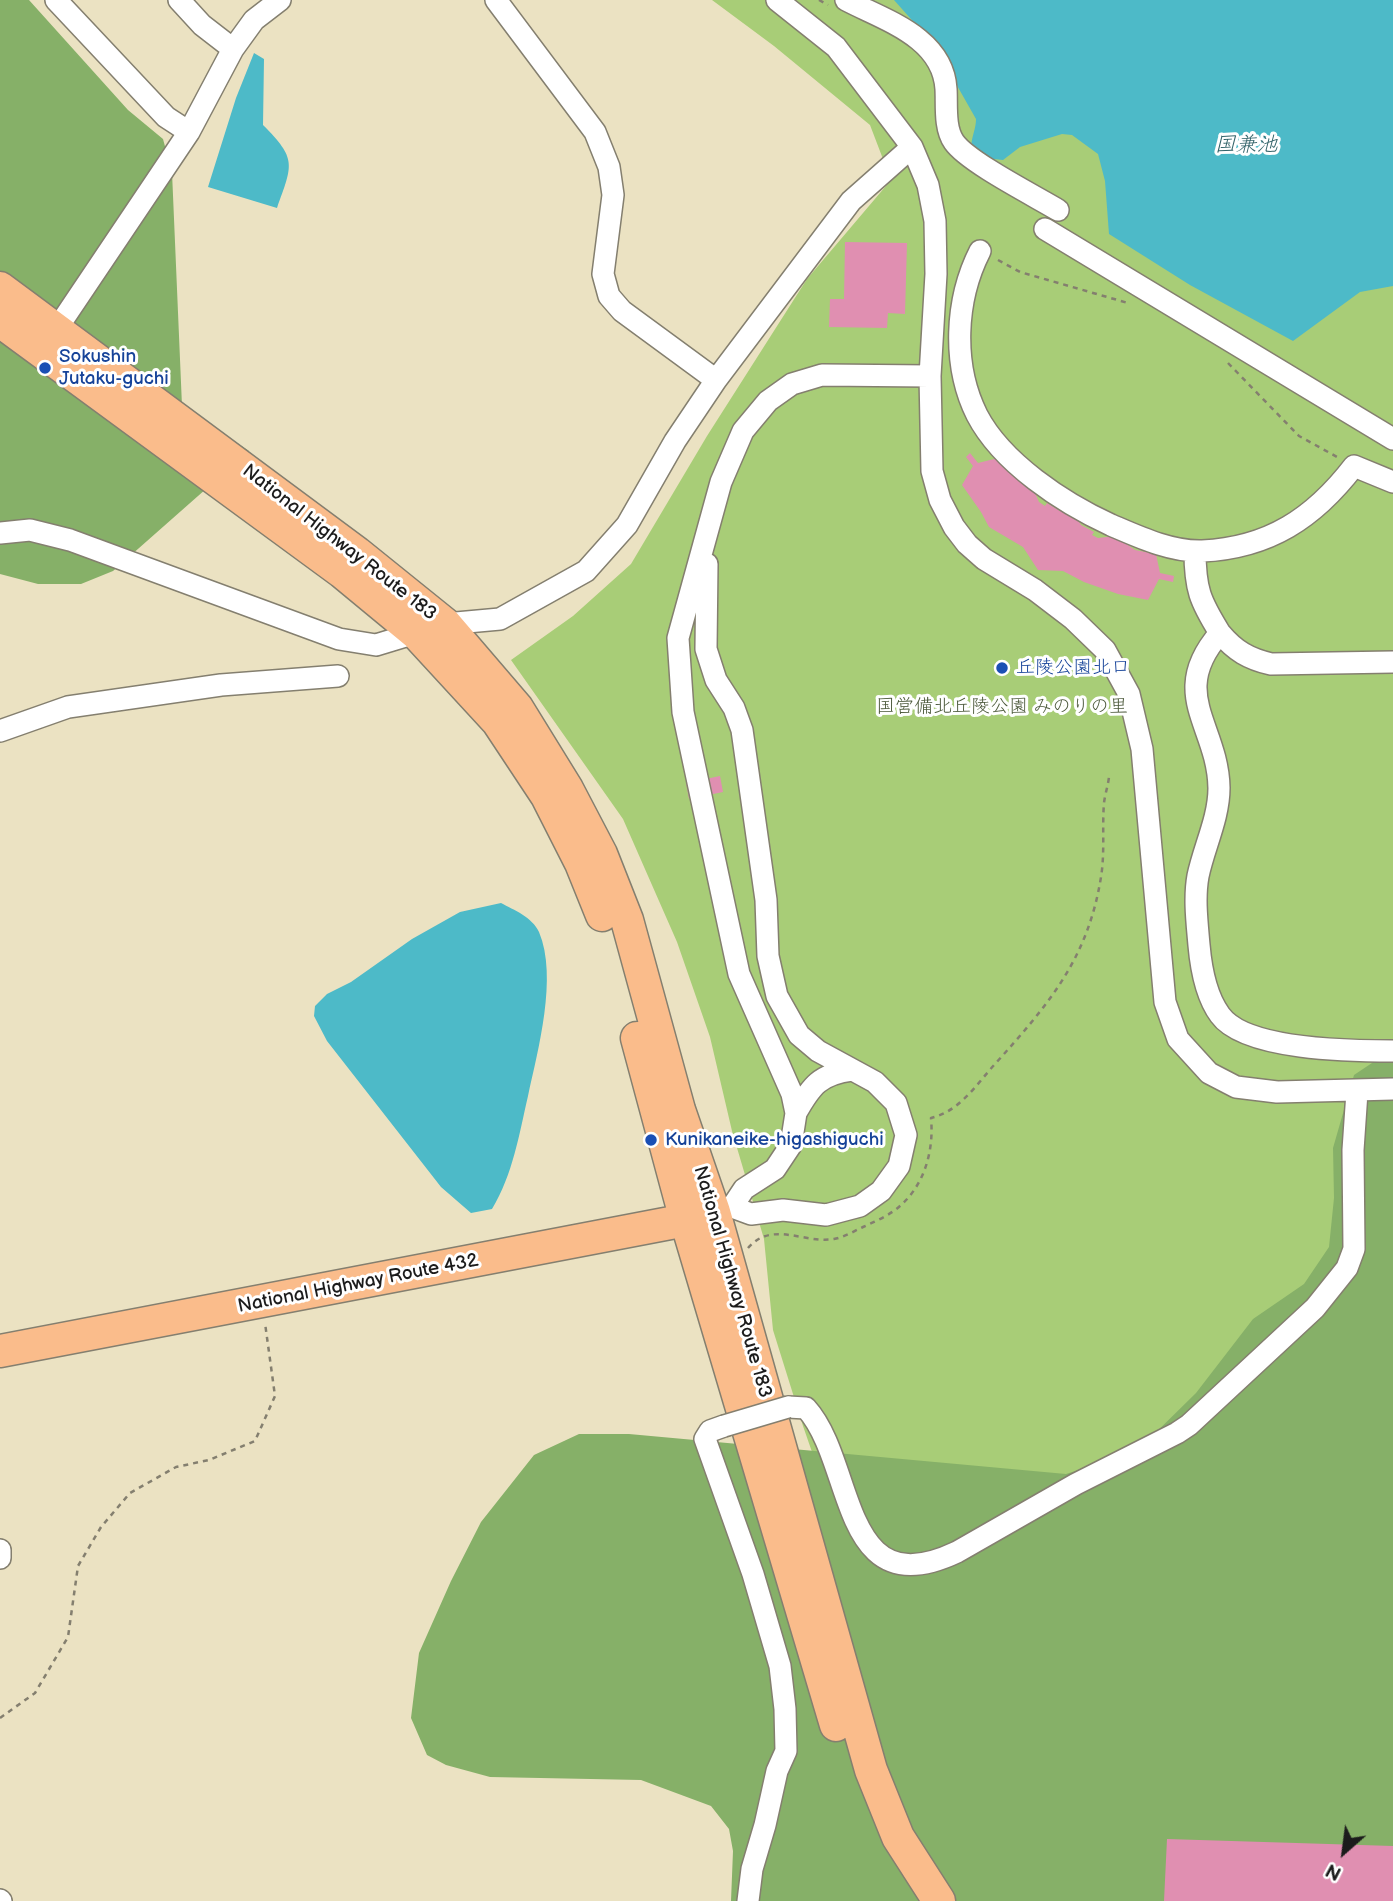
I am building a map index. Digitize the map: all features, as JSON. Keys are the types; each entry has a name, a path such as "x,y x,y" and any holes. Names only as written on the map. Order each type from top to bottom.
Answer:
{"highway":[{"name":"National Highway Route 183","path":"0,288 346,545 431,629 517,708 567,789 601,854 627,920 679,1110 871,1770 898,1838 939,1901"},
{"name":"National Highway Route 183","path":"0,321 342,572 431,629"},
{"name":"National Highway Route 183","path":"711,1213 852,1778 879,1846 914,1901"},
{"name":"National Highway Route 432","path":"0,1351 262,1303 711,1213"}],"street":[{"path":"56,0 166,117 189,132"},
{"path":"179,0 202,25 233,49"},
{"path":"56,330 189,132 233,49 254,20 280,0"},
{"path":"496,0 595,132 609,167 613,195 603,274 609,296 622,311 716,380"},
{"path":"777,0 835,47 912,147 928,185 935,221 936,274 930,376 932,471 940,500 954,527 967,544 984,559 1035,590 1073,619 1105,650 1129,694 1142,749 1165,1002 1178,1039 1209,1073 1236,1087 1277,1092 1393,1089"},
{"path":"839,4 917,36 931,51 946,83 948,126 953,141 970,157 1058,210"},
{"path":"0,533 30,530 70,540 339,639 376,645 431,629 500,619 586,571 627,525 675,441 716,380 851,201 912,147"},
{"path":"1045,229 1393,439"},
{"path":"980,251 968,279 960,319 964,374 972,402 989,433 1002,449 1050,491 1090,515 1159,544 1195,551 1238,546 1280,532 1321,504 1354,467 1393,482"},
{"path":"711,1213 775,1169 791,1146 796,1113 792,1094 739,974 683,712 678,638 721,482 743,431 768,401 792,384 822,375 930,376"},
{"path":"708,537 706,649 716,680 734,708 742,730 766,900 768,956 777,996 799,1035 818,1051 875,1082 896,1103 906,1135 900,1166 881,1191 860,1206 826,1215 783,1210 751,1214 711,1213"},
{"path":"1195,551 1197,590 1202,604 1220,633 1242,654 1271,664 1393,662"},
{"path":"1220,633 1203,658 1194,683 1219,787 1216,813 1198,877 1196,902 1200,960 1211,998 1220,1016 1244,1034 1319,1047 1393,1051"},
{"path":"0,731 68,707 221,685 338,676"},
{"path":"796,1113 812,1087 822,1078 836,1072 852,1070"},
{"path":"748,1901 752,1869 777,1771 786,1751 785,1709 780,1666 753,1574 705,1439 710,1431 788,1407 806,1408 813,1416 828,1447 863,1538 884,1556 910,1564 933,1561 957,1552 1076,1484 1189,1425 1315,1308 1347,1268 1354,1249 1353,1150 1357,1091"},
{"path":"0,1550 0,1558"}],"path":[{"path":"818,0 839,4"},
{"path":"980,251 1020,272 1134,304"},
{"path":"1222,356 1299,436 1354,467"},
{"path":"744,1257 749,1246 767,1234 787,1233 822,1239 841,1237 889,1214 909,1196 921,1180 929,1159 931,1118 953,1110 1003,1055 1054,994 1069,972 1086,938 1103,870 1104,800 1109,777"},
{"path":"0,1718 35,1693 68,1637 78,1566 101,1527 130,1493 176,1466 209,1460 254,1441 275,1396 262,1303"}],"green space":[{"path":"0,0 29,0 128,110 163,139 172,172 182,406 249,451 113,571 81,584 38,584 0,574"},
{"name":"国営備北丘陵公園 みのりの里","path":"712,0 1393,0 1393,1841 873,1628 773,1330 764,1239 732,1131 710,1037 677,942 623,819 511,660 573,616 631,564 707,436 807,279 891,180 870,125 774,46"},
{"path":"1393,1049 1393,1901 731,1901 733,1851 729,1829 711,1806 641,1780 490,1777 446,1765 427,1755 411,1718 419,1653 481,1522 534,1455 579,1434 629,1434 1066,1474 1137,1451 1196,1393 1253,1319 1304,1284 1329,1247 1334,1198 1333,1148 1354,1075"}],"water":[{"name":"国兼池","path":"894,0 1393,0 1393,286 1360,292 1293,341 1190,285 1109,234 1105,181 1098,154 1072,135 1062,134 1020,147 1003,160 976,157 972,143 976,119 934,45"},
{"path":"254,53 264,59 263,125 282,146 289,163 277,208 208,187 236,98"},
{"path":"501,903 527,918 539,932 547,970 547,992 537,1057 510,1168 492,1209 471,1213 441,1187 327,1041 314,1016 315,1006 327,994 351,982 412,939 460,912"}],"building":[{"path":"845,242 907,243 905,314 888,313 887,328 829,327 830,299 844,299"},
{"path":"970,453 978,463 998,458 1014,477 1032,486 1039,502 1045,506 1047,503 1060,511 1072,510 1081,525 1094,532 1092,535 1098,538 1115,536 1135,550 1156,554 1160,573 1174,576 1173,582 1159,579 1148,600 1118,594 1063,571 1038,570 1023,547 989,527 962,485 973,466 966,457"},
{"path":"720,776 723,792 689,799 686,783"},
{"path":"1167,1839 1393,1846 1393,1901 1164,1901"}],"place":[{"name":"Sokushin Jutaku-guchi","path":"45,368"},
{"name":"丘陵公園北口","path":"1002,668"},
{"name":"Kunikaneike-higashiguchi","path":"651,1140"}]}
